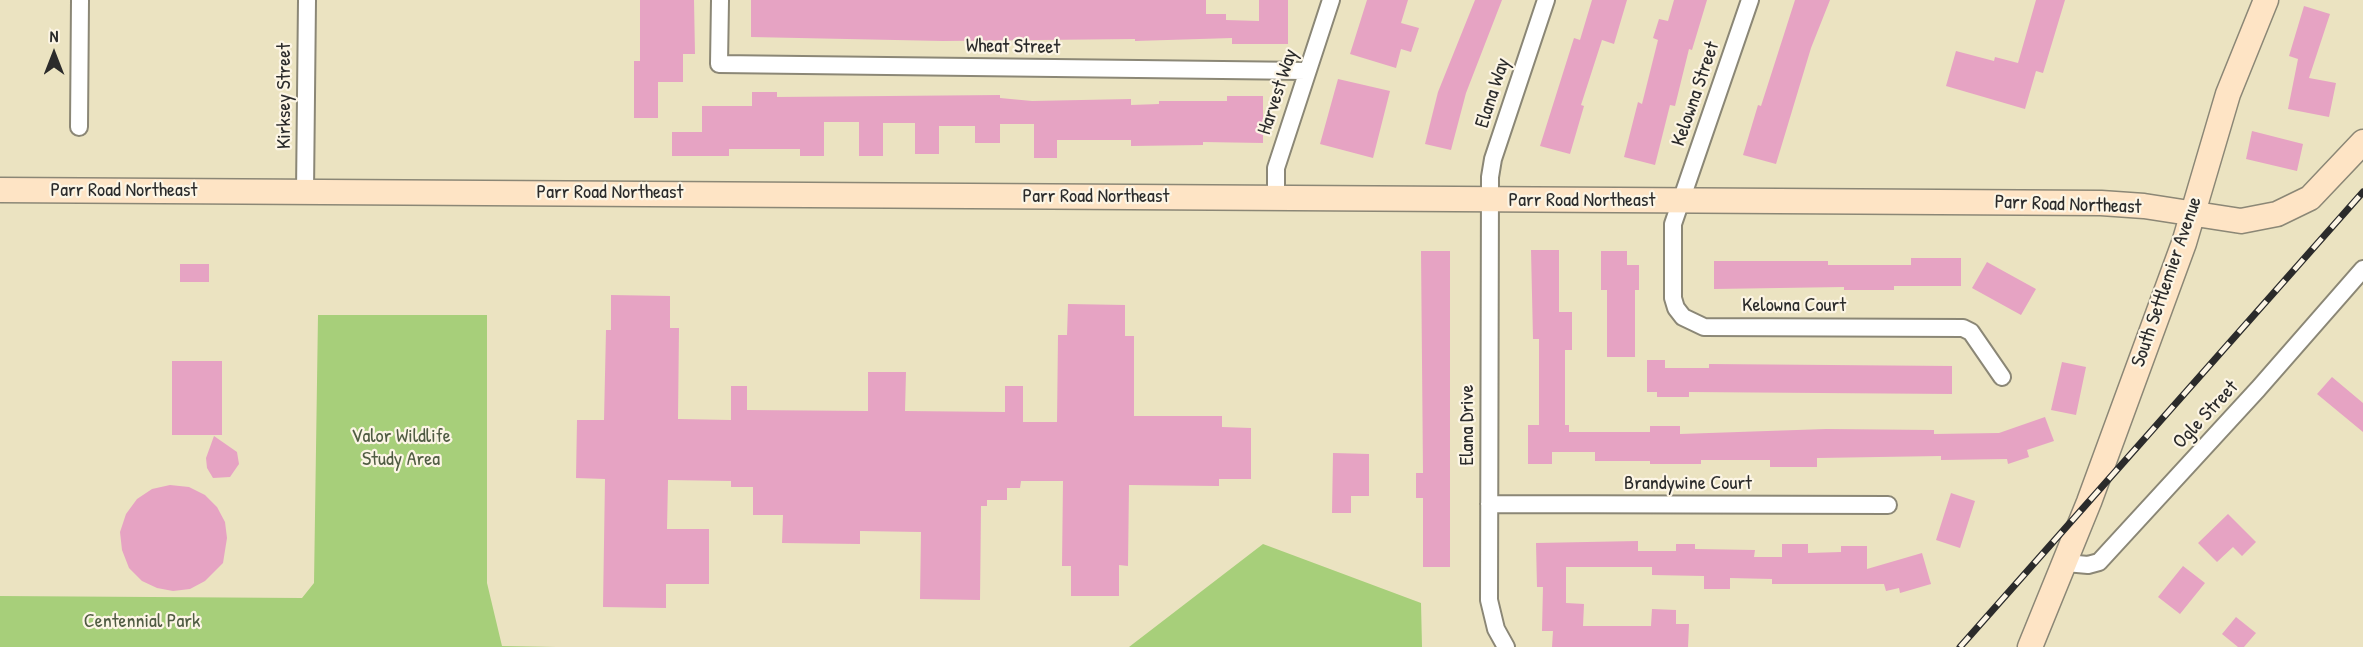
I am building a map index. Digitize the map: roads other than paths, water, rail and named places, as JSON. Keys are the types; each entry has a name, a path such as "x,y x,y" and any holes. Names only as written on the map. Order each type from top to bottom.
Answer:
{"main road":[{"name":"South Settlemier Avenue","path":"2030,647 2066,563 2184,243 2228,94 2266,0"},
{"name":"Parr Road Northeast","path":"0,190 2101,203 2151,207 2241,221 2258,219 2293,208 2310,198 2326,184 2363,142"}],"street":[{"path":"79,127 80,0"},
{"name":"Kirksey Street","path":"305,192 307,0"},
{"name":"Wheat Street","path":"720,0 719,64 1306,71"},
{"name":"Harvest Way","path":"1276,198 1276,168 1331,0"},
{"name":"Elana Way","path":"1491,200 1493,159 1546,0"},
{"name":"Kelowna Street","path":"1681,201 1750,0"},
{"name":"Elana Drive","path":"1491,200 1490,607 1496,629 1506,647"},
{"name":"Kelowna Court","path":"1681,201 1673,224 1673,298 1676,309 1692,322 1704,327 1963,328 1971,332 2002,377"},
{"name":"Ogle Street","path":"2066,563 2088,565 2099,562 2258,389 2363,269"},
{"name":"Brandywine Court","path":"1489,504 1888,506"}],"railway":[{"path":"1960,647 2363,192"}],"park label":[{"name":"Valor Wildlife Study Area","path":"401,448"},
{"name":"Centennial Park","path":"142,622"}]}
